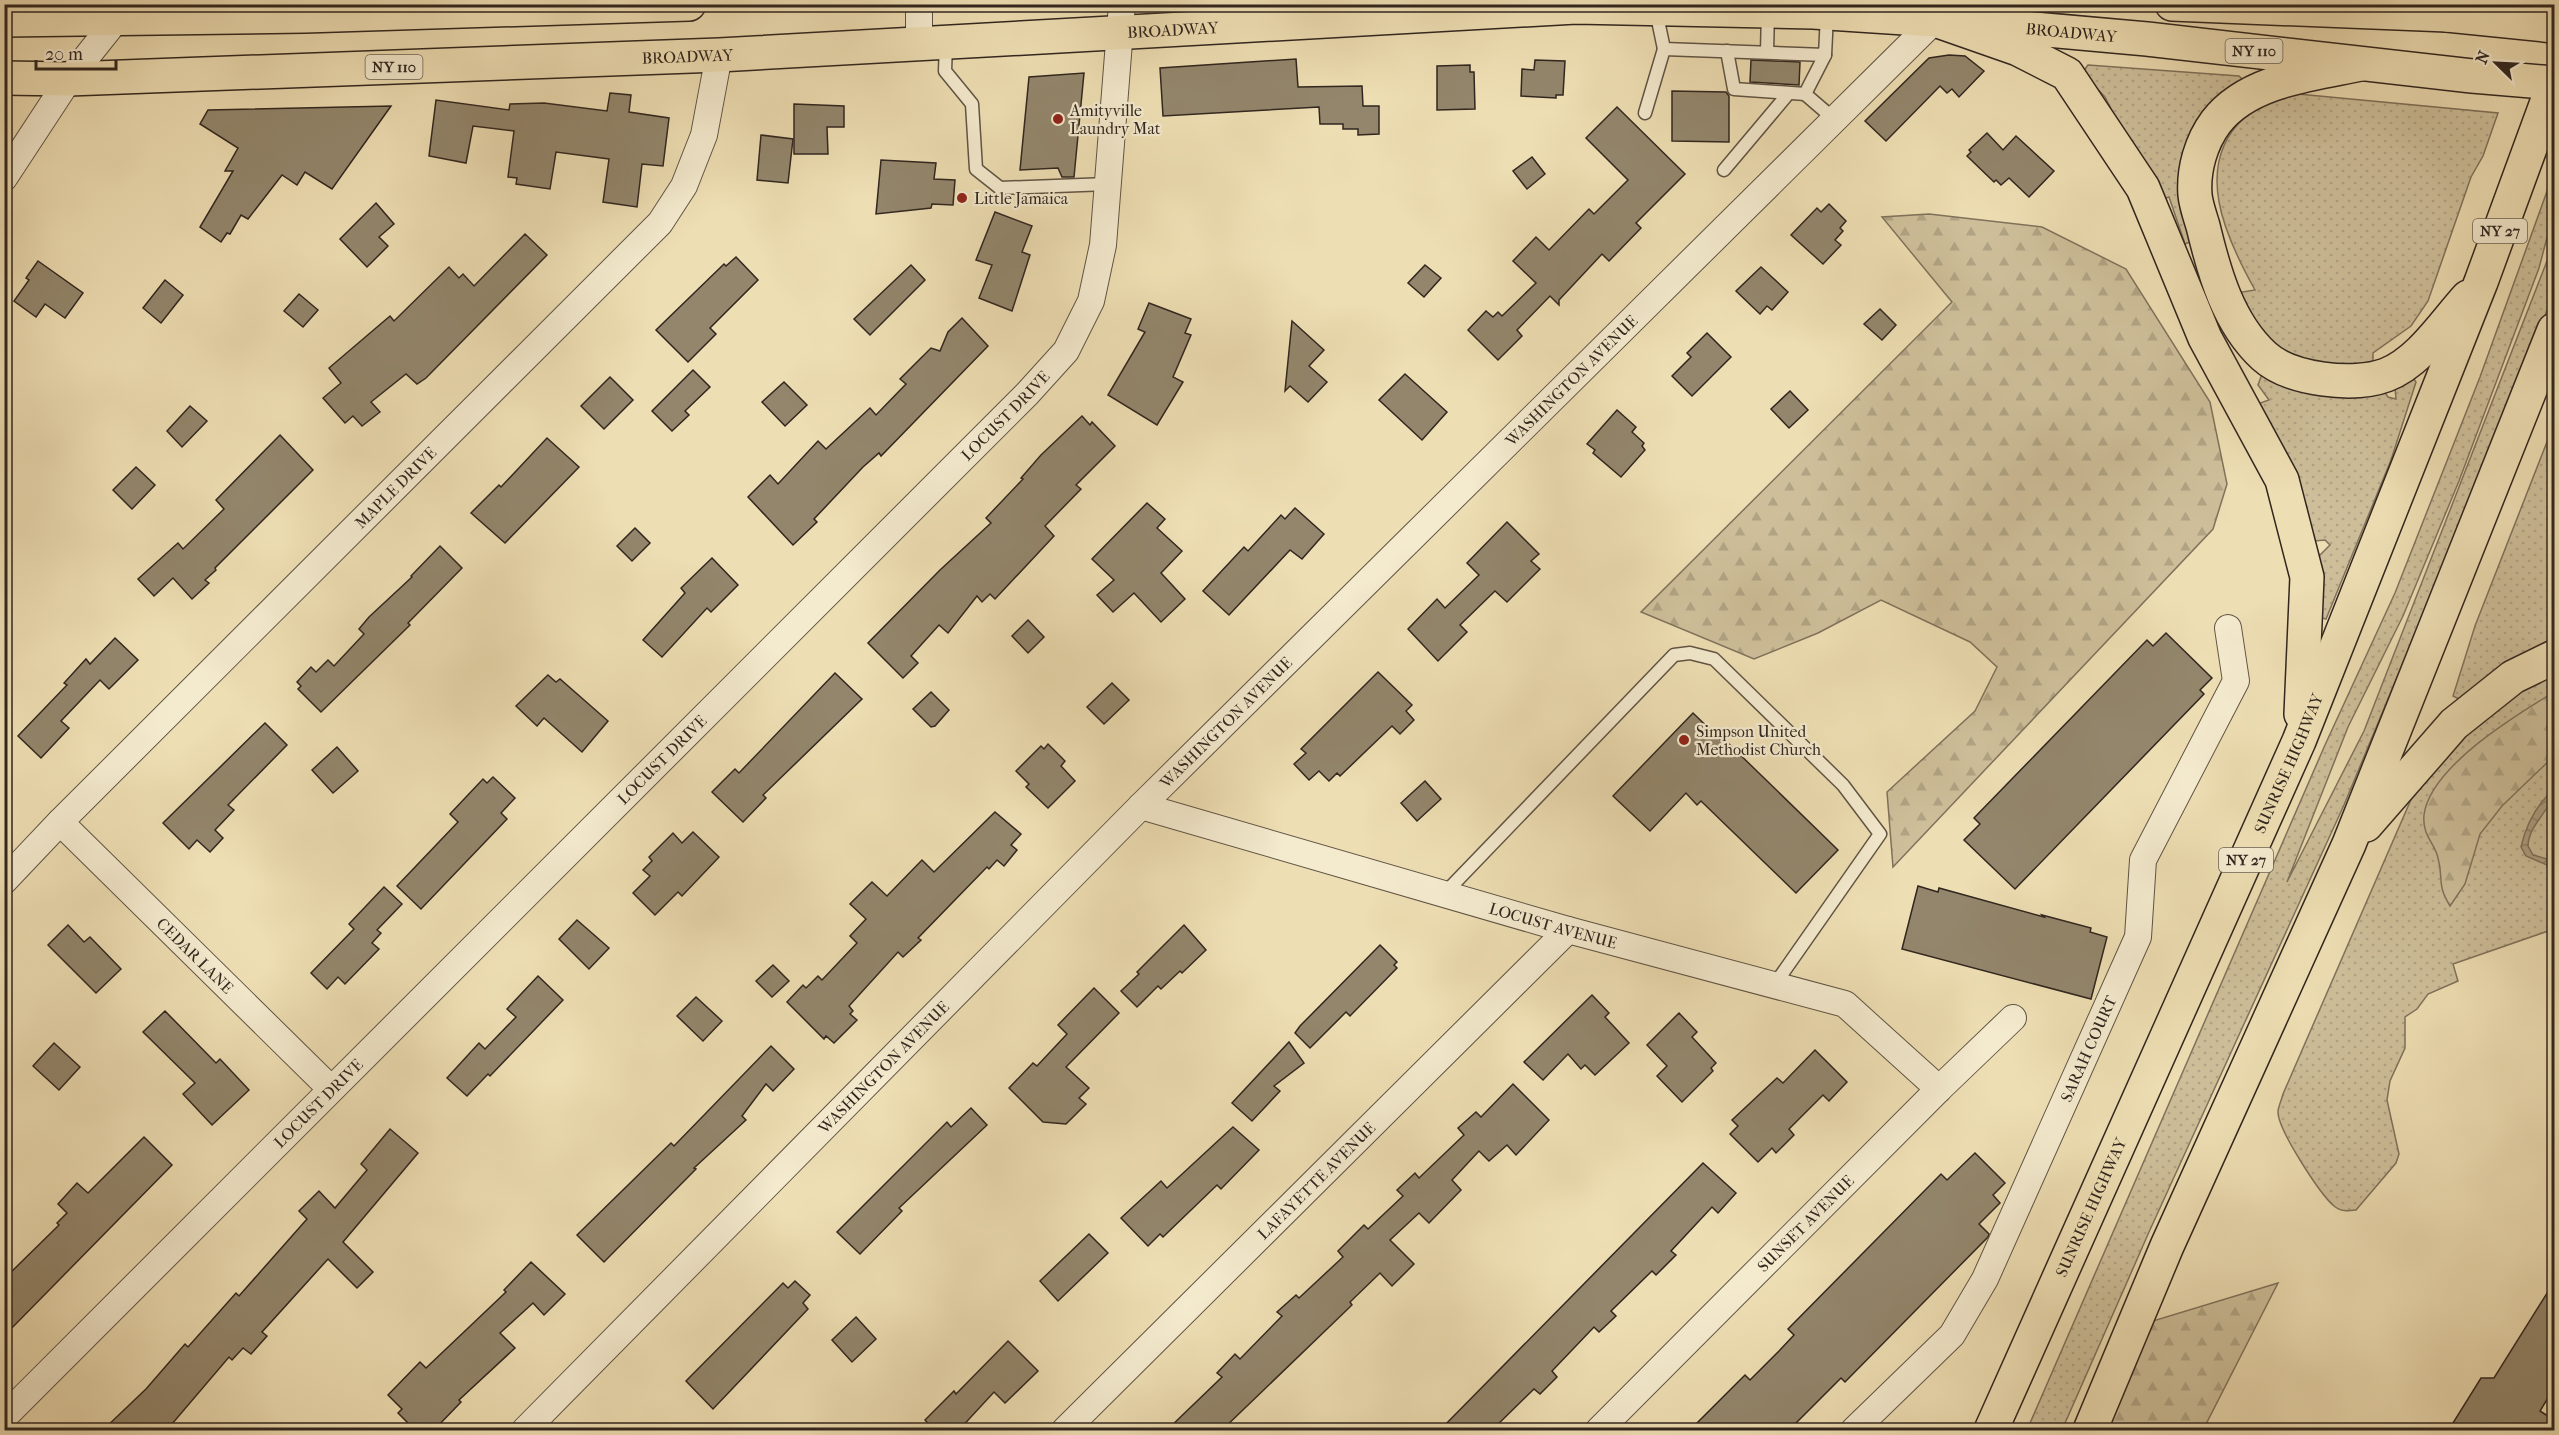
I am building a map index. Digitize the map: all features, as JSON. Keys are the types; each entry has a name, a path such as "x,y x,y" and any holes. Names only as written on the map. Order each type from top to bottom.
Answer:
{"main road":[{"path":"4,20 122,12 689,4"},
{"path":"2172,4 2434,10 2493,20 2554,26"},
{"name":"BROADWAY","path":"4,78 69,79 719,55 932,43 1122,19 1576,7 1827,13 1935,20 2147,39 2361,64 2554,83"},
{"path":"1935,20 2018,50 2067,74 2143,188 2205,338 2282,480 2300,543 2307,577 2299,741"},
{"path":"2361,64 2289,80 2243,97 2216,122 2199,154 2195,195 2213,269 2240,328 2266,358 2300,373 2338,382 2385,375 2408,363 2481,282"},
{"name":"SUNRISE HIGHWAY","path":"1991,1431 2299,741 2481,282 2554,83"},
{"path":"2090,1431 2167,1246 2349,844 2554,330"},
{"path":"2349,844 2454,724 2513,677 2554,657"}],"street":[{"path":"919,4 932,43"},
{"path":"4,178 69,79 122,12"},
{"name":"LOCUST DRIVE","path":"4,1418 1027,394 1066,351 1091,301 1103,244 1122,19"},
{"name":"WASHINGTON AVENUE","path":"525,1431 1141,806 1935,20"},
{"name":"MAPLE DRIVE","path":"4,881 60,822 660,223 684,186 704,135 719,55"},
{"name":"SARAH COURT","path":"1854,1431 1952,1335 1985,1279 2138,937 2143,860 2235,681 2228,628"},
{"name":"LOCUST AVENUE","path":"1141,806 1568,930 1845,1004 1939,1089"},
{"name":"CEDAR LANE","path":"60,822 331,1089"},
{"name":"LAFAYETTE AVENUE","path":"1065,1431 1568,930"},
{"name":"SUNSET AVENUE","path":"1599,1431 1939,1089 2013,1018"}],"lane":[{"path":"1645,113 1664,49 1655,10"},
{"path":"1767,52 1768,11"},
{"path":"1805,94 1825,55 1827,13"},
{"path":"932,43 945,71 972,104 976,169 1000,188 1108,184"},
{"path":"1664,49 1825,55"},
{"path":"1727,51 1734,89 1805,94 1834,119"},
{"path":"1724,170 1788,94"},
{"path":"1444,894 1674,655 1690,652 1714,659 1843,785 1880,834 1775,984"}],"green space":[{"path":"2088,65 2239,76 2243,80 2214,103 2193,241 2185,244 2169,197 2157,201 2105,97 2082,73"},
{"path":"2298,94 2498,113 2483,156 2471,177 2428,301 2411,326 2373,353 2373,367 2327,365 2303,361 2282,353 2261,334 2236,293 2255,290 2225,225 2219,202 2217,180 2220,158 2228,137 2249,113"},
{"path":"2554,172 2554,211 2539,268 2459,481 2403,616 2348,727 2287,882 2364,731 2554,243 2554,289 2536,342 2344,805 2149,1232 2062,1430 2027,1430 2325,745 2395,593 2480,377"},
{"path":"1929,214 2042,227 2126,269 2210,402 2227,484 2213,529 1893,867 1887,792 1975,711 1997,667 1970,642 1881,600 1818,633 1754,659 1641,612 1952,302 1882,217"},
{"path":"2262,374 2307,393 2336,397 2384,391 2388,397 2396,399 2395,388 2414,379 2416,382 2391,460 2326,619 2322,618 2318,557 2330,545 2325,540 2314,541 2252,406 2269,400 2258,385"},
{"path":"2554,424 2554,639 2491,676 2459,699 2453,696 2475,626"},
{"path":"2554,669 2554,929 2453,964 2458,981 2428,994 2417,1009 2405,1017 2405,1048 2390,1081 2387,1100 2399,1154 2396,1163 2356,1210 2339,1209 2319,1189 2285,1133 2278,1112 2283,1094 2413,795 2467,726"},
{"path":"2554,692 2554,756 2502,806 2480,834 2465,884 2450,906 2442,887 2440,865 2425,828 2424,815 2430,797 2442,779 2477,744 2518,714"},
{"path":"2278,1283 2203,1430 2090,1430 2133,1327"}],"water":[{"path":"2554,789 2550,802 2532,830 2528,846 2533,855 2554,861 2554,868 2526,856 2521,847 2533,815"}],"building":[{"path":"1949,55 1965,56 1984,71 1959,97 1952,89 1947,93 1940,86 1886,141 1865,121 1929,58"},
{"path":"1296,59 1298,87 1362,86 1363,106 1379,106 1379,134 1358,135 1358,129 1343,129 1343,124 1320,124 1319,107 1163,116 1160,68"},
{"path":"1535,60 1565,61 1563,95 1556,95 1556,98 1521,96 1522,69 1534,70"},
{"path":"1751,60 1800,62 1799,85 1750,82"},
{"path":"1470,65 1470,72 1474,72 1475,109 1437,110 1437,66"},
{"path":"1084,73 1074,177 1062,177 1058,168 1020,170 1029,77"},
{"path":"1672,91 1726,92 1729,96 1729,142 1672,141"},
{"path":"610,93 631,95 629,112 669,118 663,166 642,164 637,207 603,202 609,159 556,152 550,189 516,184 517,178 508,177 514,131 473,126 466,163 429,156 436,100 509,110 510,104 544,103 607,111"},
{"path":"794,104 844,106 844,127 827,127 828,154 794,154"},
{"path":"391,106 332,189 305,172 297,185 282,175 248,219 241,215 230,234 227,233 221,242 200,227 233,171 225,171 238,148 200,124 208,110"},
{"path":"1617,107 1685,174 1636,223 1641,228 1609,261 1602,254 1559,300 1559,305 1550,296 1517,330 1522,336 1498,360 1468,330 1486,311 1493,317 1498,312 1502,316 1536,283 1513,261 1536,237 1549,250 1589,209 1594,214 1628,180 1586,138"},
{"path":"1987,133 2003,150 2016,136 2054,171 2029,197 2009,178 2001,185 1996,180 1994,182 1967,156 1971,152 1969,150"},
{"path":"761,135 793,139 788,183 757,180"},
{"path":"1532,157 1545,174 1527,189 1513,171"},
{"path":"881,160 936,163 934,179 955,180 953,205 932,204 931,208 876,214"},
{"path":"376,203 394,224 379,237 388,246 367,267 340,239"},
{"path":"1829,204 1846,221 1840,228 1843,231 1835,240 1841,245 1823,264 1791,235 1817,208 1821,212"},
{"path":"995,212 1032,226 1022,252 1030,255 1012,311 979,298 992,265 976,260"},
{"path":"525,234 547,255 426,378 417,384 406,374 371,402 380,412 362,426 353,416 345,423 323,398 341,383 329,368 390,316 394,321 449,267 459,278 463,274 474,286"},
{"path":"736,257 758,280 710,328 716,334 688,362 656,330 724,264 726,266"},
{"path":"38,261 83,293 65,318 45,304 36,317 14,301 29,280 26,278"},
{"path":"911,265 925,280 870,335 854,319"},
{"path":"1425,265 1441,278 1424,297 1408,283"},
{"path":"1761,267 1788,292 1772,310 1767,306 1760,314 1736,291"},
{"path":"165,280 183,295 161,323 143,308"},
{"path":"299,294 318,310 303,327 284,311"},
{"path":"1149,303 1191,319 1185,333 1191,335 1173,377 1183,382 1157,425 1108,395 1145,332 1138,329"},
{"path":"1880,309 1896,325 1882,340 1864,324"},
{"path":"962,318 988,346 881,456 879,453 863,467 814,519 817,522 793,545 748,497 770,475 778,484 818,441 826,449 870,408 876,415 906,384 900,379 931,348 940,351 948,332"},
{"path":"1292,321 1324,350 1309,366 1327,382 1308,402 1290,386 1285,391"},
{"path":"1707,333 1731,357 1692,396 1672,376 1691,357 1687,353"},
{"path":"693,370 710,387 685,411 689,415 672,431 652,411"},
{"path":"1405,374 1447,412 1422,440 1379,400"},
{"path":"610,377 633,400 604,429 581,406"},
{"path":"784,382 807,405 785,426 762,402"},
{"path":"1790,391 1808,410 1789,428 1771,409"},
{"path":"190,406 207,421 182,447 167,431"},
{"path":"1617,410 1636,427 1632,432 1644,443 1642,446 1645,450 1621,477 1593,453 1595,450 1587,444"},
{"path":"1082,416 1090,425 1092,422 1115,446 1076,485 1081,489 1045,526 1054,536 995,599 990,594 982,602 977,596 948,633 939,625 911,656 918,663 903,678 868,643 940,570 991,523 986,518 1023,479 1021,478 1041,455"},
{"path":"280,435 313,470 215,568 216,570 205,580 209,583 192,599 173,578 154,596 138,579 178,543 183,549 224,509 216,500"},
{"path":"547,438 579,467 505,543 471,513 499,485 501,487"},
{"path":"136,467 155,485 132,509 113,490"},
{"path":"1147,503 1165,519 1157,528 1182,551 1161,573 1185,599 1161,622 1134,593 1113,612 1097,595 1114,580 1092,559"},
{"path":"1295,508 1324,534 1302,559 1290,550 1229,615 1203,591 1244,547 1248,551 1281,515 1285,519"},
{"path":"1507,522 1539,554 1531,561 1540,569 1507,602 1495,591 1460,625 1467,632 1438,661 1408,629 1437,599 1445,608 1479,575 1467,563"},
{"path":"635,528 650,543 632,561 617,546"},
{"path":"440,546 462,568 408,623 410,625 321,712 298,689 301,686 297,682 311,667 316,672 328,660 334,666 364,634 359,629 369,617 412,577"},
{"path":"712,558 738,585 711,612 707,608 662,657 643,640 685,593 681,588"},
{"path":"1028,620 1044,637 1028,653 1012,636"},
{"path":"2166,633 2212,678 2200,690 2204,694 2015,889 1964,840 1980,824 1974,818 2147,640 2153,646"},
{"path":"115,638 138,660 109,689 100,680 61,721 69,728 41,758 18,736 67,685 64,683 86,659 90,664"},
{"path":"1378,672 1412,705 1406,711 1414,720 1400,734 1392,726 1340,776 1337,773 1329,781 1319,771 1309,780 1294,764 1306,753 1301,749"},
{"path":"835,673 862,699 763,795 766,798 743,822 712,792 735,769 739,773"},
{"path":"548,675 556,682 560,679 608,721 582,752 544,718 537,726 516,706"},
{"path":"1112,683 1129,700 1104,724 1087,707"},
{"path":"931,692 949,710 935,726 931,727 913,709"},
{"path":"1693,713 1724,743 1727,742 1838,850 1796,893 1701,801 1697,805 1686,793 1650,831 1613,796"},
{"path":"265,723 287,745 228,805 234,810 215,830 223,838 210,852 197,840 189,849 163,823"},
{"path":"1048,744 1065,761 1061,766 1075,781 1048,808 1026,787 1029,784 1016,771 1041,746 1044,749"},
{"path":"337,747 358,771 333,793 312,770"},
{"path":"493,777 515,798 501,813 507,819 421,909 397,886 458,822 450,814 483,779 487,783"},
{"path":"1425,781 1441,799 1417,821 1401,803"},
{"path":"995,812 1021,834 1011,845 1017,850 1004,866 997,860 989,869 987,867 918,938 921,940 903,957 898,952 849,1006 853,1011 850,1014 857,1020 834,1043 826,1036 824,1039 787,1002 803,985 806,988 818,976 822,980 857,943 850,936 866,919 850,904 872,882 887,896 922,860 934,872"},
{"path":"693,832 719,857 682,896 678,892 655,915 633,893 650,876 643,870 652,861 649,857 673,833 682,843"},
{"path":"1918,886 1938,892 1939,888 2091,928 2090,932 2107,937 2091,999 1902,949"},
{"path":"384,887 402,904 377,930 381,933 372,943 379,949 345,984 338,977 327,989 311,973 354,929 349,924"},
{"path":"577,920 609,948 589,969 559,939"},
{"path":"68,925 84,942 90,937 121,969 96,993 48,945"},
{"path":"1184,925 1206,950 1161,989 1158,986 1137,1007 1121,991"},
{"path":"1380,945 1397,962 1394,965 1397,968 1350,1016 1346,1012 1310,1048 1295,1033"},
{"path":"773,965 789,981 772,997 756,981"},
{"path":"538,976 563,1000 490,1076 488,1074 467,1096 447,1078 479,1043 485,1049 516,1017 507,1009"},
{"path":"1094,988 1119,1013 1066,1067 1089,1088 1079,1098 1086,1104 1066,1124 1043,1122 1009,1088 1033,1063 1037,1066 1067,1034 1058,1025"},
{"path":"1592,995 1609,1013 1605,1017 1629,1043 1595,1075 1585,1065 1581,1069 1568,1054 1543,1080 1524,1062"},
{"path":"696,997 722,1021 703,1041 677,1016"},
{"path":"165,1011 216,1063 220,1059 249,1090 212,1125 183,1094 195,1083 143,1032"},
{"path":"1679,1013 1697,1032 1692,1037 1716,1063 1711,1068 1713,1071 1682,1102 1657,1076 1667,1066 1647,1045"},
{"path":"1289,1042 1304,1063 1274,1086 1280,1091 1252,1121 1232,1103"},
{"path":"54,1043 80,1067 59,1090 33,1066"},
{"path":"771,1046 794,1069 773,1091 766,1084 742,1116 746,1120 694,1168 696,1169 604,1262 577,1235 671,1143 674,1146"},
{"path":"1815,1050 1847,1082 1829,1101 1823,1095 1789,1129 1794,1135 1776,1153 1772,1148 1758,1162 1730,1134 1738,1126 1732,1120 1777,1078 1783,1083"},
{"path":"1513,1084 1549,1120 1516,1155 1507,1145 1489,1161 1479,1151 1452,1180 1461,1190 1429,1223 1419,1213 1390,1240 1414,1264 1392,1286 1380,1273 1350,1302 1352,1305 1221,1431 1166,1431 1222,1377 1217,1373 1235,1354 1240,1359 1282,1316 1277,1312 1296,1295 1299,1298 1343,1257 1338,1251 1364,1225 1368,1229 1403,1196 1397,1190 1415,1173 1419,1178 1464,1135 1458,1128 1476,1112 1481,1117"},
{"path":"971,1108 987,1125 899,1208 902,1211 860,1254 837,1232 947,1122 951,1127"},
{"path":"1233,1127 1259,1150 1221,1189 1217,1185 1163,1237 1160,1234 1148,1246 1121,1218 1161,1181 1167,1188"},
{"path":"390,1129 418,1153 343,1242 373,1272 357,1288 328,1259 262,1332 267,1336 251,1354 243,1348 232,1360 229,1357 166,1431 102,1431 146,1389 185,1344 188,1347 236,1293 239,1296 307,1219 299,1211 319,1191 335,1208 367,1170 361,1164"},
{"path":"144,1137 172,1165 4,1336 4,1279 59,1225 57,1223 67,1213 58,1204 77,1183 88,1193"},
{"path":"1975,1153 2005,1183 1993,1195 2000,1203 1979,1224 1989,1234 1988,1237 1845,1382 1841,1378 1788,1431 1689,1431 1745,1375 1750,1380 1779,1351 1794,1335 1788,1329 1941,1174 1947,1180"},
{"path":"1703,1163 1736,1193 1718,1213 1712,1207 1671,1251 1676,1255 1656,1275 1652,1271 1611,1311 1616,1316 1599,1332 1594,1327 1552,1371 1557,1377 1540,1394 1534,1389 1491,1431 1439,1431"},
{"path":"1089,1234 1108,1253 1058,1301 1040,1281"},
{"path":"531,1262 565,1294 544,1315 533,1303 500,1333 515,1348 459,1400 461,1402 433,1431 416,1431 398,1413 402,1409 388,1395 420,1362 426,1368 506,1292 504,1290"},
{"path":"795,1281 810,1295 803,1303 808,1309 713,1409 686,1381 783,1283 788,1288"},
{"path":"2554,1282 2554,1388 2540,1411 2554,1420 2554,1431 2448,1431 2481,1378 2494,1378"},
{"path":"856,1317 876,1339 852,1362 832,1340"},
{"path":"1008,1341 1038,1371 1005,1403 994,1392 958,1431 935,1431 925,1420 954,1391 956,1394"}],"place":[{"name":"Amityville Laundry Mat","path":"1058,119"},
{"name":"Little Jamaica","path":"962,198"},
{"name":"Simpson United Methodist Church","path":"1684,740"}]}
